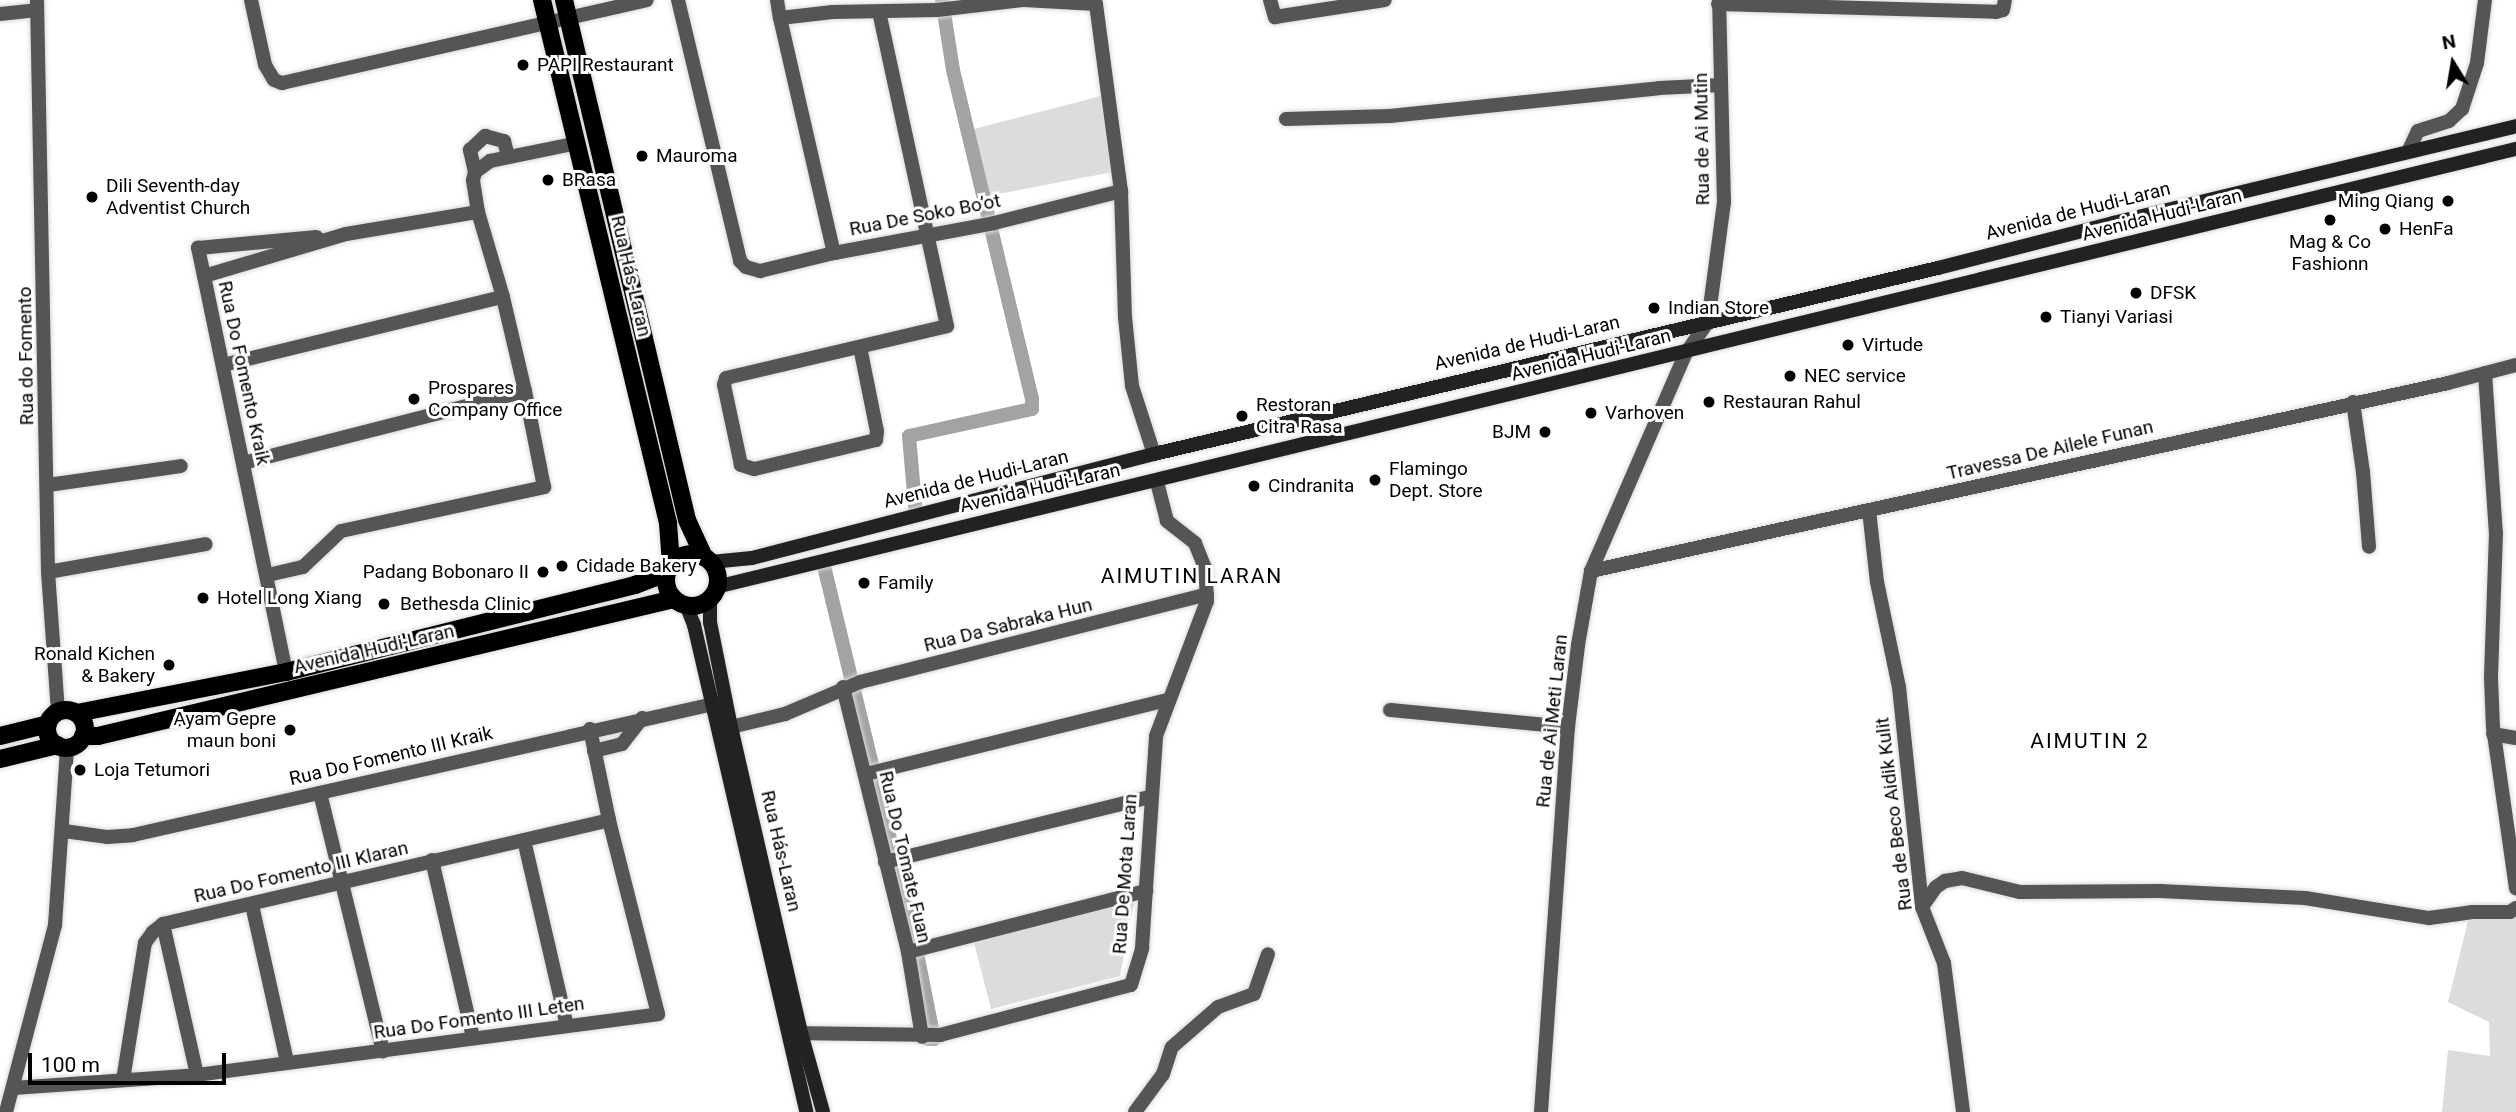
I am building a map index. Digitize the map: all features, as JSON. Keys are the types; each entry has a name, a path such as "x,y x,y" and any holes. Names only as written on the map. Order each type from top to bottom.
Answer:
{"main road":[{"name":"Rua Hás-Laran","path":"542,0 668,523 669,568"},
{"name":"Rua Hás-Laran","path":"566,9 687,520 707,560"},
{"name":"Avenida de Hudi-Laran","path":"707,560 752,558 1154,454 1938,268 2516,126"},
{"name":"Avenida Hudi-Laran","path":"713,592 2516,149"},
{"path":"580,152 600,157"},
{"path":"0,736 53,718 68,710 77,713 286,672 635,585 669,568 686,555 707,560 718,578 713,592 703,603 680,602 667,587 669,568"},
{"name":"Rua Hás-Laran","path":"713,592 710,622 794,1033 806,1112"},
{"name":"Rua Hás-Laran","path":"680,602 694,625 711,704 794,1033 823,1112"},
{"name":"Avenida Hudi-Laran","path":"83,736 98,736 680,602"},
{"path":"0,759 62,746 83,736 84,725 77,713"},
{"path":"53,718 49,737 62,746"}],"street":[{"path":"251,0 265,65 274,80 282,83 547,24 566,9 647,0"},
{"name":"Rua De Soko Bo’ot","path":"678,0 740,261 746,267 760,271 925,234 986,224 1121,191"},
{"path":"777,0 834,253"},
{"path":"780,18 833,6 879,12 945,10 1024,0 1098,2 1121,191 1125,317 1132,386 1154,454"},
{"path":"1270,0 1275,17 1385,0"},
{"path":"1718,2 1996,12 2003,10 2005,0"},
{"path":"2408,152 2418,131 2449,121 2462,109 2477,62 2485,0"},
{"name":"Rua de Ai Mutin","path":"1686,354 1708,322 1724,202 1718,2"},
{"path":"0,14 37,5"},
{"name":"Rua do Fomento","path":"37,5 53,718"},
{"path":"860,346 877,431 876,440 754,469 741,464 724,385 726,378 860,346 947,326 879,12"},
{"path":"1286,119 1390,116 1659,88 1721,85"},
{"path":"268,575 303,567 341,531 540,489 545,483 503,297 478,212 474,190 475,172 470,150 485,136 504,141 508,156"},
{"path":"475,172 490,161 508,156 580,152"},
{"name":"Rua Do Fomento Kraik","path":"286,672 204,276 346,234 478,212"},
{"path":"204,276 198,248 346,234"},
{"path":"223,365 503,297"},
{"name":"Rua de Ai Meti Laran","path":"1541,1112 1569,727 1577,645 1591,571 1686,354"},
{"name":"Travessa De Ailele Funan","path":"1591,571 2516,365"},
{"path":"2485,373 2496,533 2491,678 2493,734 2516,888"},
{"path":"243,463 525,391"},
{"path":"2353,402 2364,472 2369,547"},
{"path":"48,485 181,466"},
{"name":"Rua De Mota Laran","path":"794,1033 922,1037 940,1035 1131,985 1142,948 1156,736 1207,601 1205,568 1195,543 1167,521 1157,482"},
{"name":"Rua de Beco Aidik Kulit","path":"1869,510 1877,582 1899,687 1922,907 1944,963 1963,1112"},
{"path":"48,572 206,544"},
{"name":"Rua Da Sabraka Hun","path":"843,687 1207,594"},
{"path":"731,727 785,713 843,687"},
{"name":"Rua Do Tomate Fuan","path":"843,687 908,952 922,1037"},
{"path":"866,774 1168,700"},
{"name":"Rua Do Fomento III Kraik","path":"64,831 107,837 133,835 590,729 727,701"},
{"path":"1390,710 1569,727"},
{"path":"594,751 622,744 642,718"},
{"name":"Rua Do Fomento III Leten","path":"13,1088 197,1075 658,1014 609,820 590,729"},
{"path":"2493,734 2516,737"},
{"path":"6,1112 55,925 64,831 62,746"},
{"path":"320,793 383,1051"},
{"path":"885,862 1150,797"},
{"name":"Rua Do Fomento III Klaran","path":"163,924 609,820"},
{"path":"524,840 567,1026"},
{"path":"432,860 473,1038"},
{"path":"1922,907 1936,887 1945,881 1962,878 2020,892 2160,891 2305,898 2429,918 2473,912 2510,912 2516,908"},
{"path":"908,952 1146,891"},
{"path":"252,905 287,1062"},
{"path":"123,1080 145,943 163,924 197,1075"},
{"path":"1135,1112 1163,1074 1172,1047 1194,1025 1218,1007 1254,994 1268,954"}],"shaded area":[{"path":"1101,96 1113,172 988,196 970,130"},
{"path":"1135,898 1120,976 991,1009 973,939"},
{"path":"2516,909 2516,1112 2442,1112 2448,1050 2490,1056 2489,1022 2448,1002 2469,917"}],"waterway":[{"path":"916,516 909,436 1032,409 1032,399 953,70 942,0"},
{"path":"823,562 914,938 934,1039 928,1039"}],"place":[{"name":"PAPI Restaurant","path":"523,65"},
{"name":"Mauroma","path":"642,156"},
{"name":"BRasa","path":"548,180"},
{"name":"Dili Seventh-day Adventist Church","path":"92,197"},
{"name":"Ming Qiang","path":"2448,201"},
{"name":"Mag & Co Fashionn","path":"2330,220"},
{"name":"HenFa","path":"2385,229"},
{"name":"DFSK","path":"2136,293"},
{"name":"Indian Store","path":"1654,308"},
{"name":"Tianyi Variasi","path":"2046,317"},
{"name":"Virtude","path":"1848,345"},
{"name":"NEC service","path":"1790,376"},
{"name":"Prospares Company Office","path":"414,399"},
{"name":"Restauran Rahul","path":"1709,402"},
{"name":"Varhoven","path":"1591,413"},
{"name":"Restoran Citra Rasa","path":"1242,416"},
{"name":"BJM","path":"1545,432"},
{"name":"Flamingo Dept. Store","path":"1375,480"},
{"name":"Cindranita","path":"1254,486"},
{"name":"Cidade Bakery","path":"562,566"},
{"name":"Padang Bobonaro II","path":"543,572"},
{"name":"Family","path":"864,583"},
{"name":"Hotel Long Xiang","path":"203,598"},
{"name":"Bethesda Clinic","path":"384,604"},
{"name":"Ronald Kichen & Bakery","path":"169,665"},
{"name":"Ayam Gepre maun boni","path":"290,730"},
{"name":"Loja Tetumori","path":"80,770"}],"district":[{"name":"AIMUTIN LARAN","path":"1192,576"},
{"name":"AIMUTIN 2","path":"2090,741"}]}
